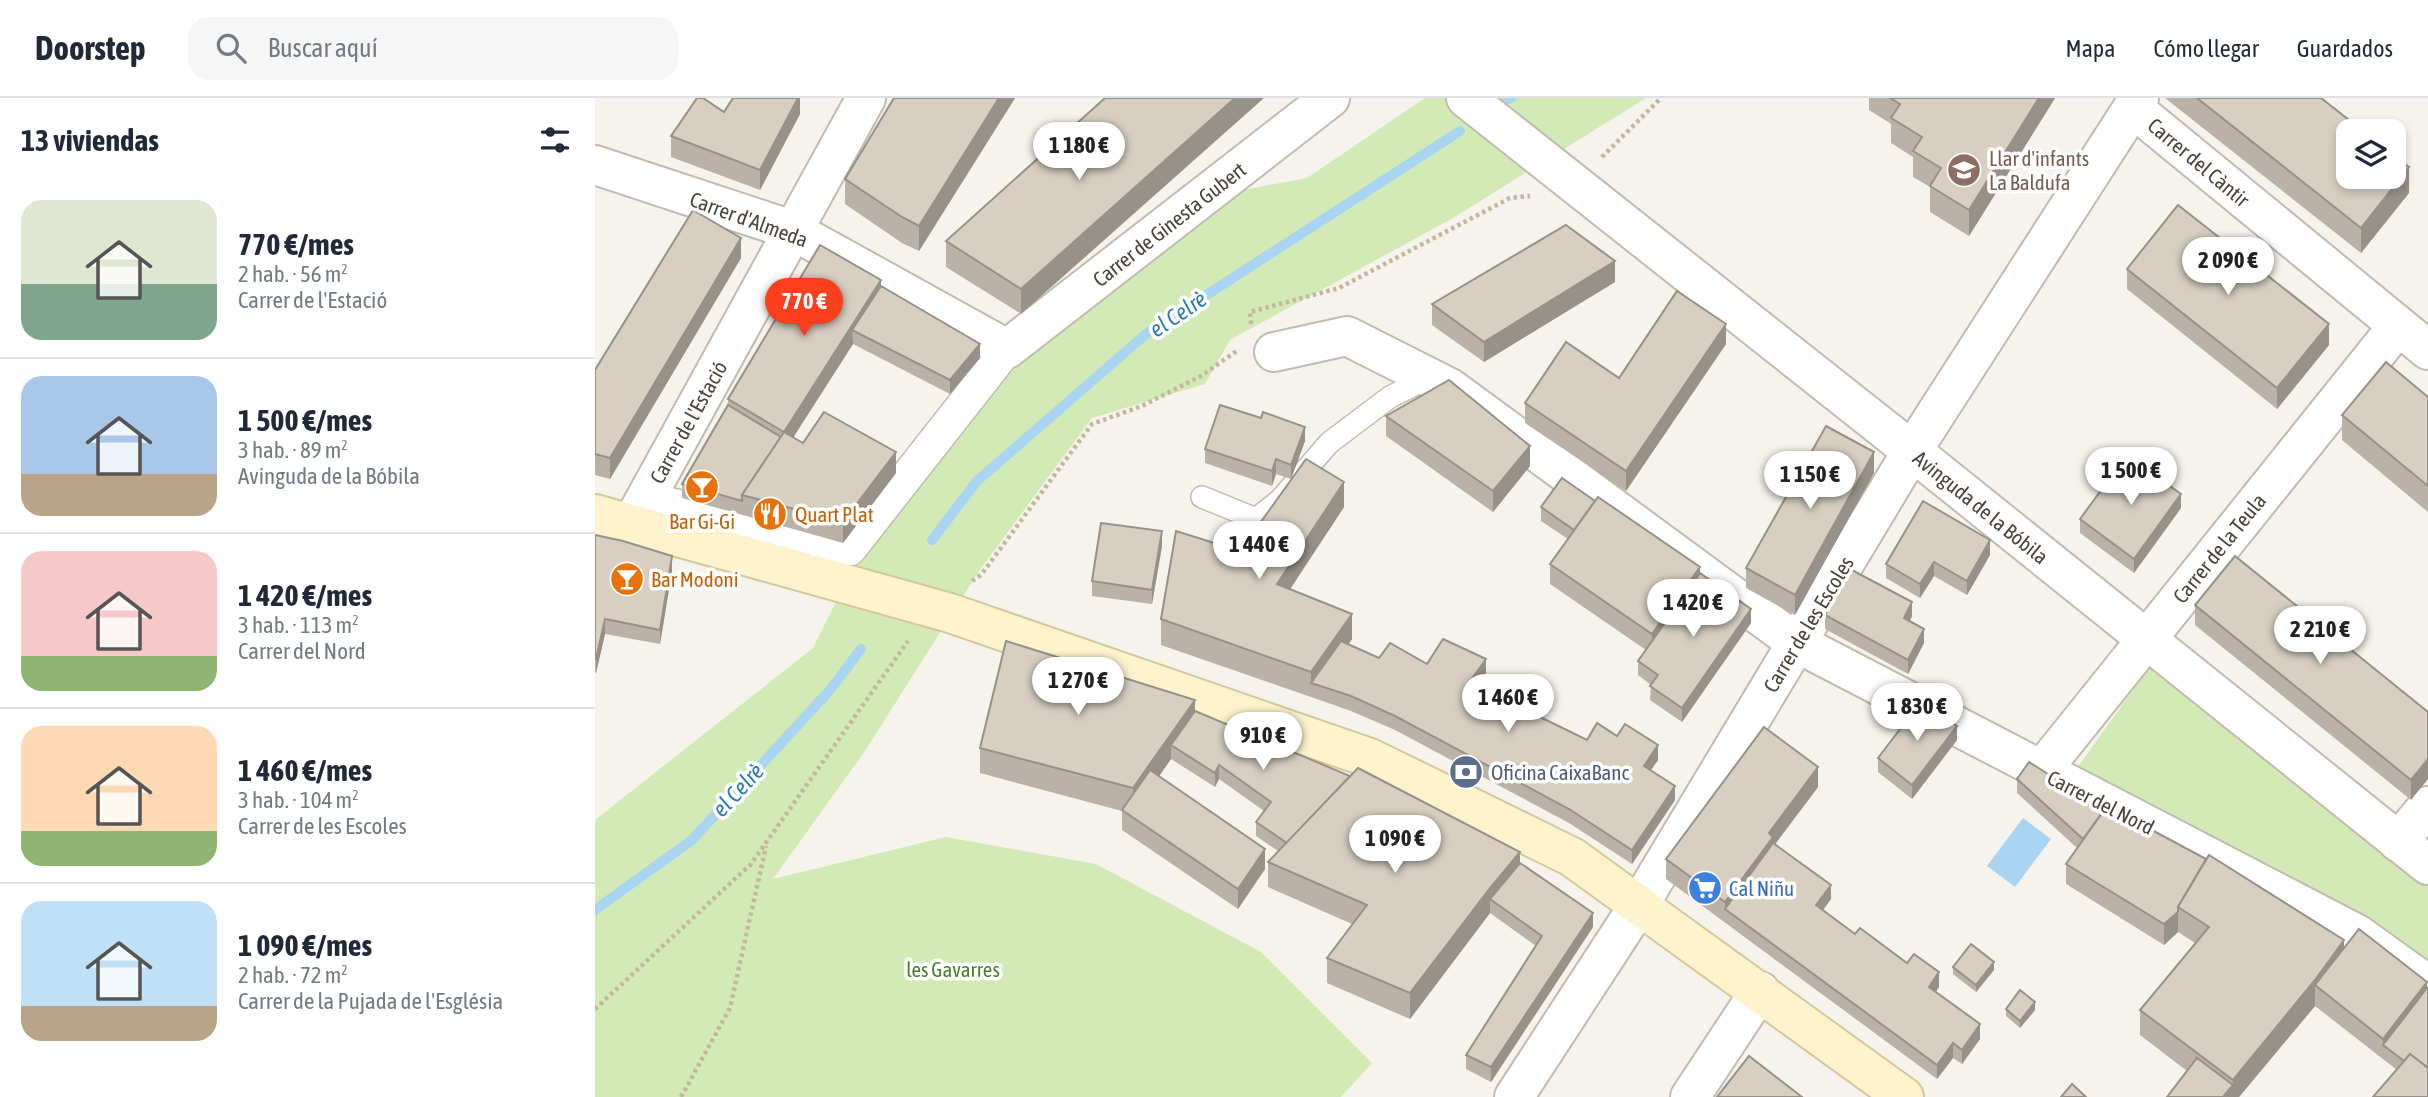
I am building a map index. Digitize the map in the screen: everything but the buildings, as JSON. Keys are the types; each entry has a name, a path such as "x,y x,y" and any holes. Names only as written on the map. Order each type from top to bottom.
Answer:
{"main road":[{"path":"595,514 639,511 1370,758 1572,857 1904,1097"}],"street":[{"name":"Carrer de l'Estació","path":"639,511 866,98"},
{"name":"Carrer de Ginesta Gubert","path":"1007,349 1330,98"},
{"name":"Avinguda de la Bóbila","path":"1466,98 2428,865"},
{"name":"Carrer de les Escoles","path":"1524,1094 1912,451 2136,103"},
{"name":"Carrer del Càntir","path":"2136,103 2428,350"},
{"name":"Carrer d'Almeda","path":"595,165 792,230 1007,349"},
{"name":"Carrer de la Teula","path":"2041,771 2398,326"},
{"name":"Carrer del Nord","path":"1255,344 1347,336 1430,377 1450,388 1797,643 2357,934 2428,985"},
{"path":"639,511 850,549 1007,349"},
{"path":"2398,842 2428,806"},
{"path":"1691,1097 1760,991"}],"lane":[{"path":"1202,497 1256,519 1280,500 1329,443 1390,397 1430,377"}],"path":[{"path":"1593,165 1661,98"},
{"path":"595,1009 751,864 932,608 981,575 1093,424 1142,406 1255,344 1251,312 1339,288 1510,198 1533,195"},
{"path":"681,1097 730,1008 767,842"}],"green space":[{"name":"les Gavarres","path":"1425,98 1646,98 1453,218 1230,340 1205,384 1092,418 979,571 865,751 773,879 946,837 1096,864 1261,952 1372,1063 1341,1097 595,1097 595,820 813,648 866,542 1007,373 1132,276 1217,195 1307,178"},
{"path":"2150,666 2428,886 2428,966 2075,771"}],"water":[{"path":"2023,818 2051,839 2015,887 1987,866"}],"waterway":[{"name":"el Celrè","path":"932,540 977,481 1146,334 1460,131"},
{"name":"el Celrè","path":"595,910 692,840 830,690 861,649"}],"place":[{"name":"Llar d'infants La Baldufa","path":"1964,170"},
{"name":"Bar Gi-Gi","path":"702,487"},
{"name":"Quart Plat","path":"770,514"},
{"name":"Bar Modoni","path":"627,579"},
{"name":"Oficina CaixaBanc","path":"1466,772"},
{"name":"Cal Niñu","path":"1705,888"}]}
